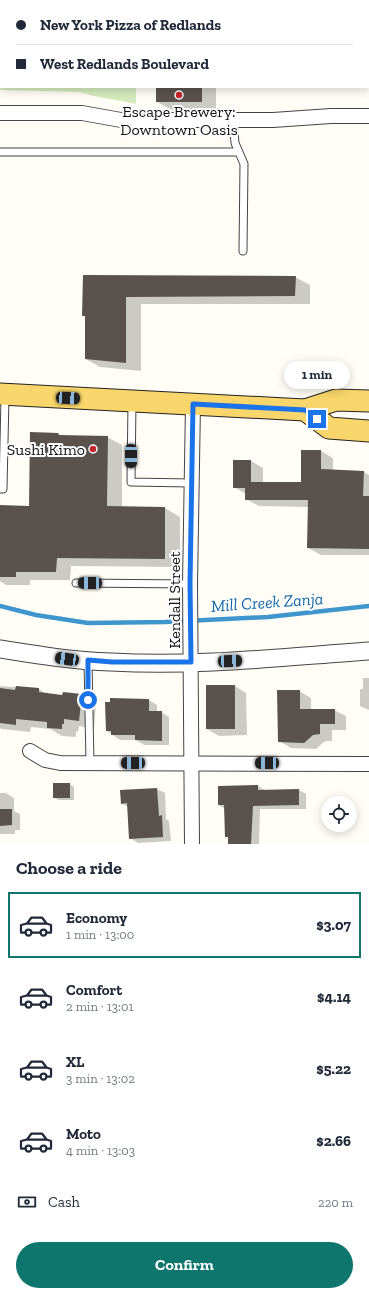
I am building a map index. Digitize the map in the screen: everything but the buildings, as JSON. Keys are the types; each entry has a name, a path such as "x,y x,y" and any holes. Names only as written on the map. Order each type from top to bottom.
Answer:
{"main road":[{"path":"2,395 305,410 336,400 369,401"},
{"path":"305,410 330,428 369,431"}],"street":[{"path":"0,113 82,113 121,120 273,120 331,116 369,116"},
{"name":"Kendall Street","path":"192,844 190,584 193,404"},
{"path":"0,649 30,654 112,662 242,661 369,651"},
{"path":"30,751 45,760 60,763 369,764"}],"lane":[{"path":"233,120 234,138 238,152 244,164 243,251"},
{"path":"0,152 238,152"},
{"path":"0,489 3,489 2,395"},
{"path":"132,401 131,482 192,483"},
{"path":"76,583 190,584"},
{"path":"88,660 90,763"}],"green space":[{"path":"0,88 136,88 136,104 79,92 0,90"}],"waterway":[{"name":"Mill Creek Zanja","path":"0,606 36,615 88,623 165,622 268,617 369,606"}],"place":[{"name":"Escape Brewery: Downtown Oasis","path":"179,95"},
{"name":"Sushi Kimo","path":"93,449"}],"route":[{"path":"88,700 88,660 112,662 191,662 190,584 193,404 305,410 317,419"}]}
